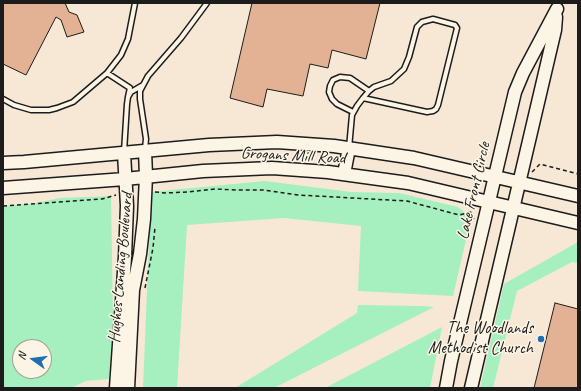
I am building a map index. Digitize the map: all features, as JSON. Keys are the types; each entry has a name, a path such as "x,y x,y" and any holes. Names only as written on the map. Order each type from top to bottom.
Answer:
{"street":[{"name":"Lake Front Circle","path":"446,388 451,361 518,83 558,6"},
{"name":"Lake Front Circle","path":"471,388 554,30 558,6"},
{"name":"Grogans Mill Road","path":"3,163 209,145 277,142 349,148 414,158 578,196"},
{"path":"344,174 349,148"},
{"name":"Hughes Landing Boulevard","path":"128,388 133,290 140,254 144,219 152,194 146,176 145,151"},
{"name":"Hughes Landing Boulevard","path":"116,388 125,268 126,195 124,153"},
{"name":"Grogans Mill Road","path":"3,188 125,179 203,171 272,168 328,172 408,183 489,206 513,208 578,223"}],"lane":[{"path":"3,99 31,110 49,110 65,106 73,102 107,73 121,55 127,43 135,3"},
{"path":"145,151 146,139 140,91 148,76 207,3"},
{"path":"349,148 352,115 363,98 369,91 374,87 390,81 404,68 409,57 417,27 422,22 433,19 455,25 456,28 436,109 427,112 363,98"},
{"path":"107,73 130,88 127,104 124,153"},
{"path":"354,112 337,104 332,99 329,92 333,80 340,77 350,78 369,91"},
{"path":"128,97 131,92 143,84"}],"path":[{"path":"152,194 215,189 264,190 304,195 407,201 459,215 471,212 476,206 489,206"},
{"path":"3,206 102,199 111,196 126,195"},
{"path":"144,294 153,248 155,227"}],"green space":[{"path":"265,181 351,192 399,193 458,207 471,218 453,296 358,291 361,226 284,218 187,225 177,388 143,388 151,192"},
{"path":"111,196 113,320 109,379 86,381 71,388 3,388 3,206 31,204 60,198"},
{"path":"578,242 578,263 572,262 517,291 493,388 480,388 504,284"},
{"path":"358,305 434,307 274,388 235,388 357,313"},
{"path":"442,327 430,388 325,388"}],"building":[{"path":"3,3 65,3 69,12 77,15 84,32 67,37 61,20 56,17 26,75 3,64"},
{"path":"252,3 380,3 366,59 332,50 328,68 310,64 303,96 267,89 263,107 230,98"},
{"path":"555,303 578,309 578,388 534,388"}],"place":[{"name":"The Woodlands Methodist Church","path":"541,339"}]}
